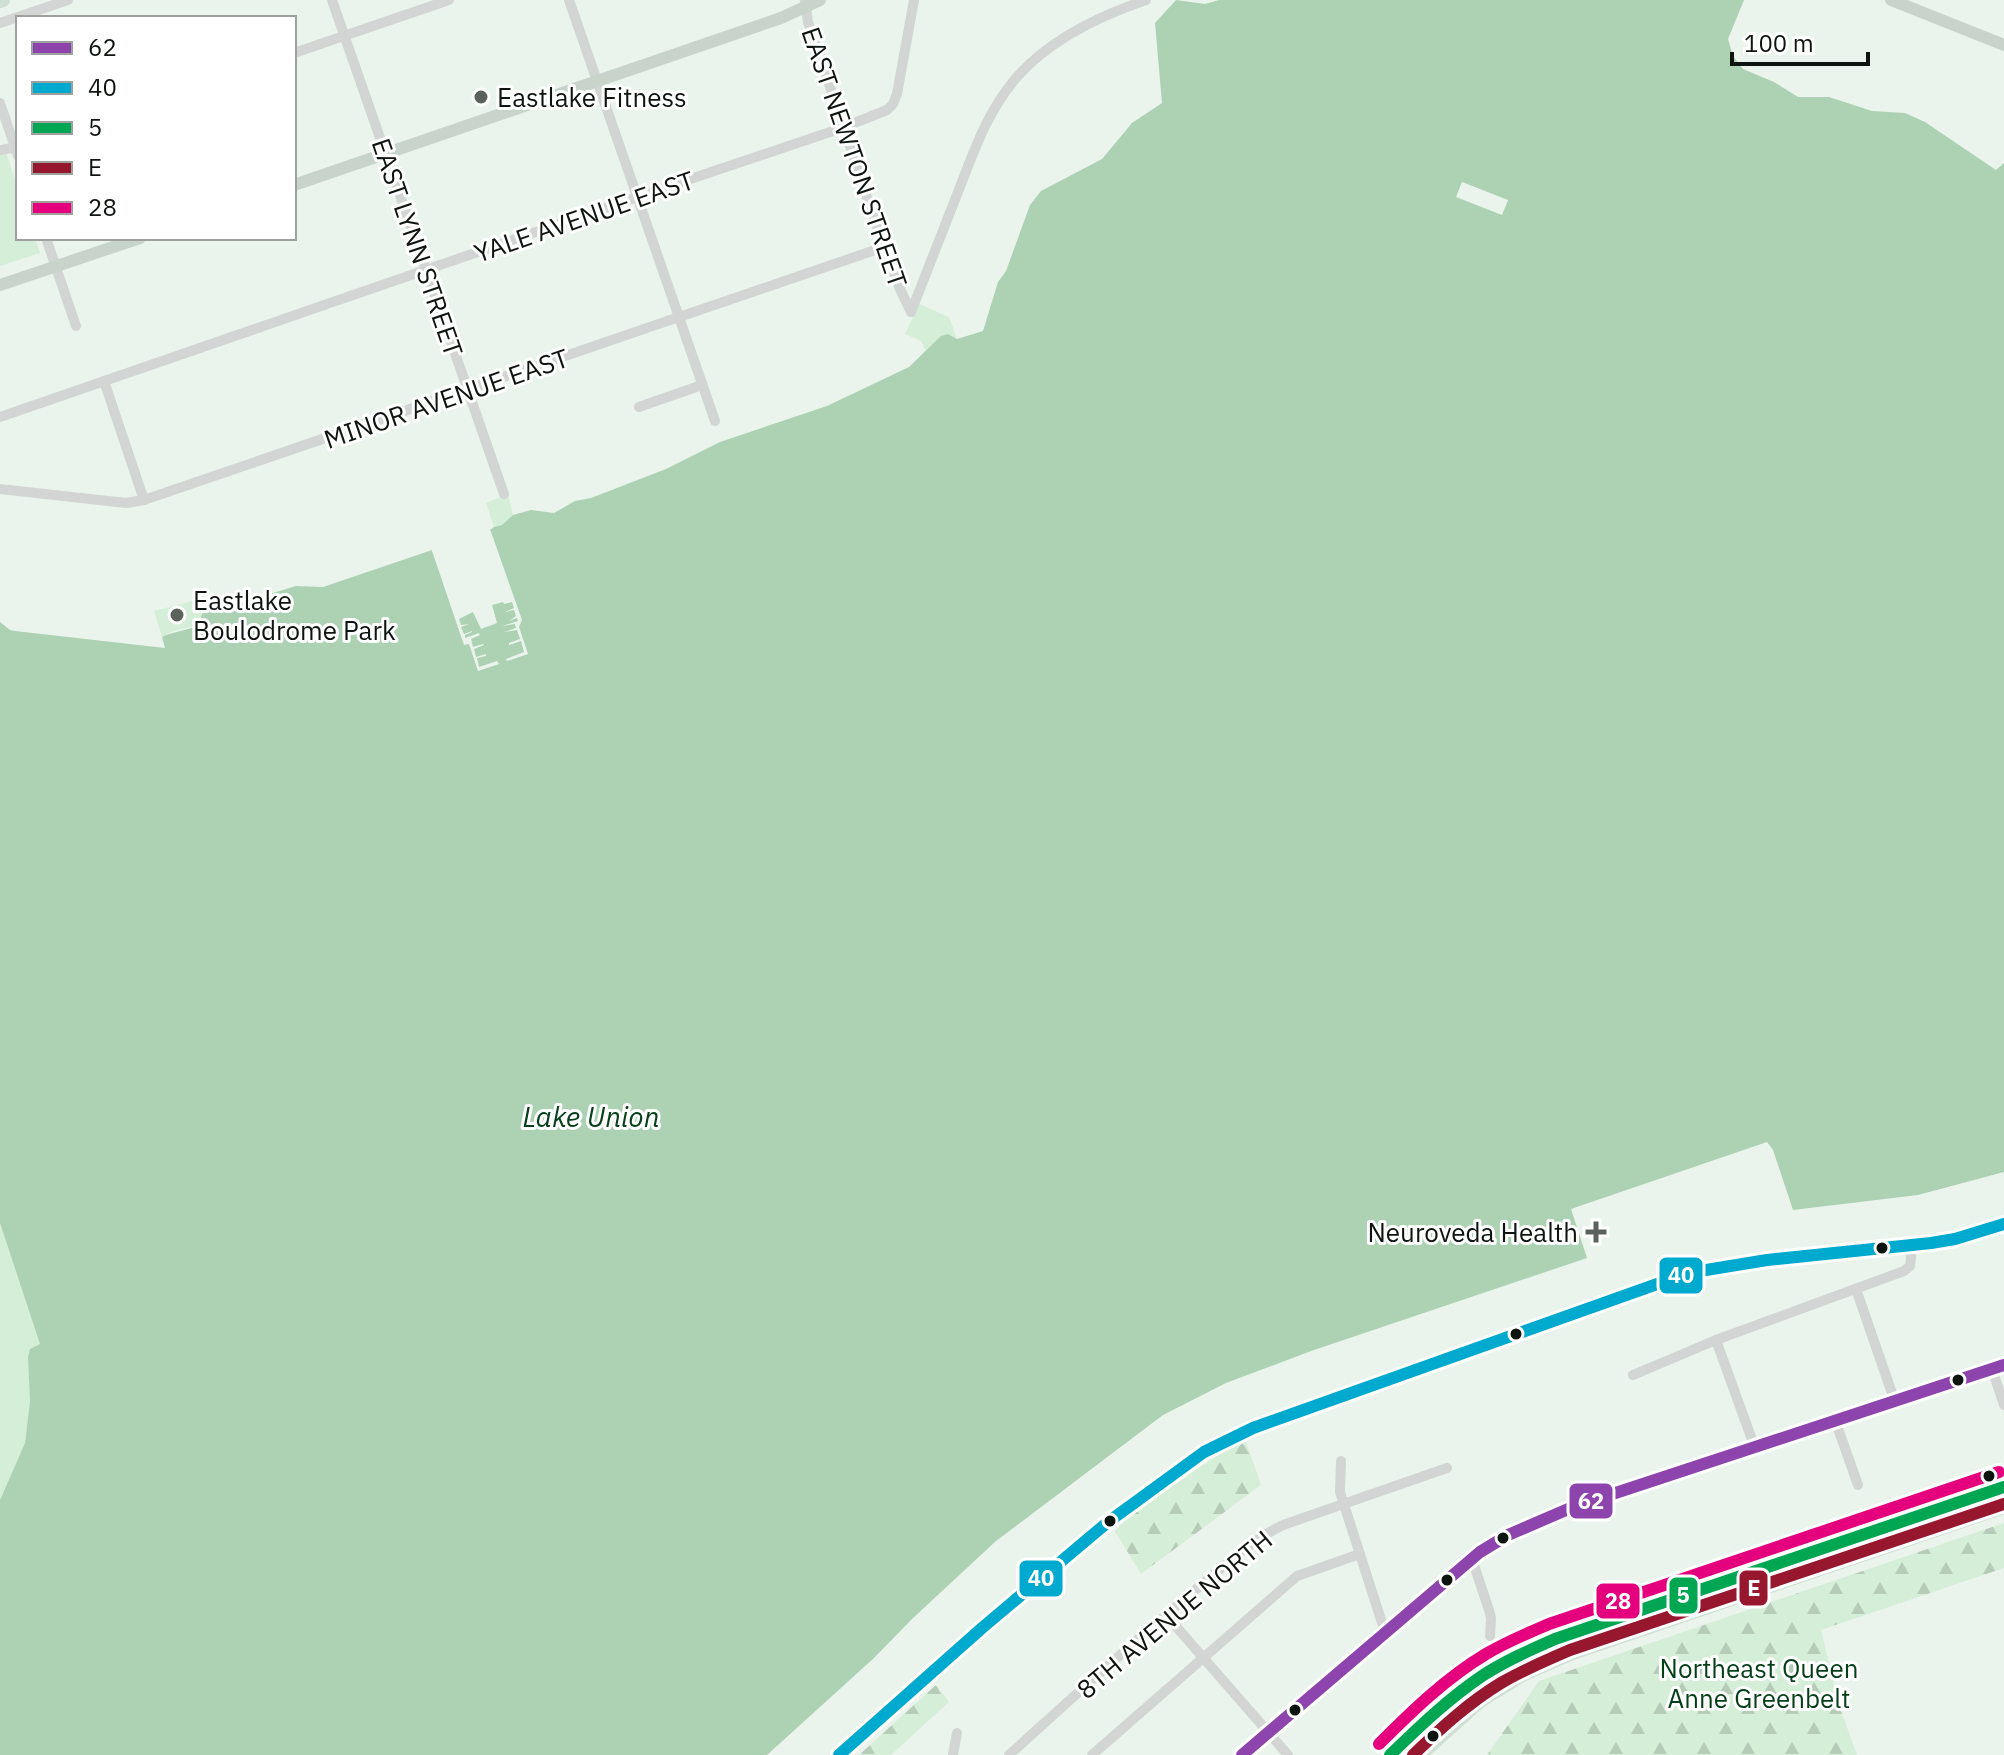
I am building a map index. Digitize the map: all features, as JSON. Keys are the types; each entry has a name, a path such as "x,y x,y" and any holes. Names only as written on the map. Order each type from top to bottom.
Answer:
{"highway":[{"path":"1390,1755 1425,1721 1476,1680 1552,1640 2004,1487"},
{"path":"1420,1755 1480,1701 1524,1674 1572,1653 2004,1507"}],"main road":[{"path":"296,184 597,82 820,0"},
{"path":"1891,0 2004,45"},
{"path":"0,285 134,240"},
{"path":"839,1755 1108,1522 1220,1443 1337,1397 1688,1273 1767,1260 1910,1246 1955,1239 2004,1224"},
{"path":"1245,1754 1472,1559 1508,1535 1573,1507 1998,1367"}],"street":[{"path":"21,16 68,0"},
{"name":"EAST LYNN STREET","path":"332,0 504,494"},
{"path":"296,52 449,0"},
{"path":"569,0 715,421"},
{"name":"YALE AVENUE EAST","path":"0,417 887,110 897,94 914,0"},
{"path":"1114,5 1146,0"},
{"name":"EAST NEWTON STREET","path":"805,4 808,22 884,247 911,312 991,113 1016,78 1035,59 1114,5"},
{"path":"0,103 16,147"},
{"path":"47,240 76,326"},
{"name":"MINOR AVENUE EAST","path":"0,489 126,503 144,500 884,247"},
{"path":"104,381 144,500"},
{"path":"639,407 702,385"},
{"path":"1633,1375 1716,1340 1904,1271 1910,1266 1910,1246"},
{"path":"1856,1289 1895,1402"},
{"path":"1716,1340 1755,1448"},
{"path":"1998,1367 2004,1405"},
{"path":"1835,1420 1858,1485"},
{"path":"1341,1461 1340,1492 1343,1504 1387,1631"},
{"name":"8TH AVENUE NORTH","path":"1009,1755 1166,1615 1270,1532 1447,1468"},
{"path":"1092,1755 1297,1576 1360,1554"},
{"path":"1472,1559 1491,1618 1490,1636"},
{"path":"1166,1615 1288,1755"},
{"path":"953,1755 957,1733"}],"green space":[{"path":"6,152 16,183 16,240 36,240 40,253 0,266 0,154"},
{"path":"919,304 949,317 957,339 948,334 926,351 921,341 905,334"},
{"path":"508,494 513,515 502,525 494,527 486,503"},
{"path":"207,597 211,609 202,614 199,625 162,637 154,611"},
{"path":"0,1223 41,1345 25,1443 0,1500"},
{"path":"1246,1442 1261,1485 1141,1574 1115,1531 1128,1517 1209,1461"},
{"name":"Northeast Queen Anne Greenbelt","path":"2004,1523 2004,1568 1821,1630 1840,1708 1857,1755 1487,1755 1539,1681"},
{"path":"936,1685 949,1702 891,1755 859,1755"}],"water":[{"name":"Lake Union","path":"1176,0 1205,4 1219,0 1744,0 1728,39 1733,56 1743,69 1774,82 1798,97 1829,97 1872,111 1905,113 1925,122 1996,170 2004,163 2004,1172 1918,1195 1793,1210 1773,1150 1767,1142 1571,1209 1587,1258 1314,1350 1226,1383 1163,1415 996,1541 767,1755 0,1755 0,1500 25,1443 30,1401 28,1357 30,1349 40,1344 0,1223 0,622 15,631 165,648 162,637 199,625 202,614 221,604 224,608 296,586 323,587 488,531 502,525 513,515 531,510 554,513 575,501 591,498 666,469 720,442 827,406 909,367 941,336 948,334 957,339 983,331 998,282 1006,271 1030,205 1041,191 1102,159 1132,123 1162,103 1155,23"}],"pier":[{"path":"1462,182 1508,200 1502,215 1456,197"},
{"path":"490,529 522,620 519,627 528,654 507,661 524,652 521,641 509,645 520,639 517,630 504,632 516,628 515,624 502,626 518,621 517,618 509,621 516,616 514,610 505,612 514,608 512,602 492,605 497,623 481,629 473,612 459,619 461,625 469,624 461,627 464,634 472,631 465,638 480,635 471,639 473,647 484,645 474,649 476,657 486,654 477,658 479,667 497,661 499,664 478,671 469,644 464,645 431,548"}],"transit line":[{"name":"40","path":"839,1755 1108,1522 1204,1452 1253,1428 1688,1273 1767,1260 1931,1243 2004,1224"},
{"name":"62","path":"1242,1755 1480,1552 1508,1535 1573,1507 2004,1365"},
{"name":"28","path":"1379,1744 1443,1684 1486,1654 1525,1634 1999,1472"},
{"name":"5","path":"1390,1755 1482,1676 1555,1639 2004,1487"},
{"name":"E","path":"1413,1755 1489,1691 1570,1650 2004,1504"}],"place":[{"name":"Eastlake Fitness","path":"481,97"},
{"name":"Eastlake Boulodrome Park","path":"177,615"},
{"name":"Neuroveda Health","path":"1596,1232"}]}
